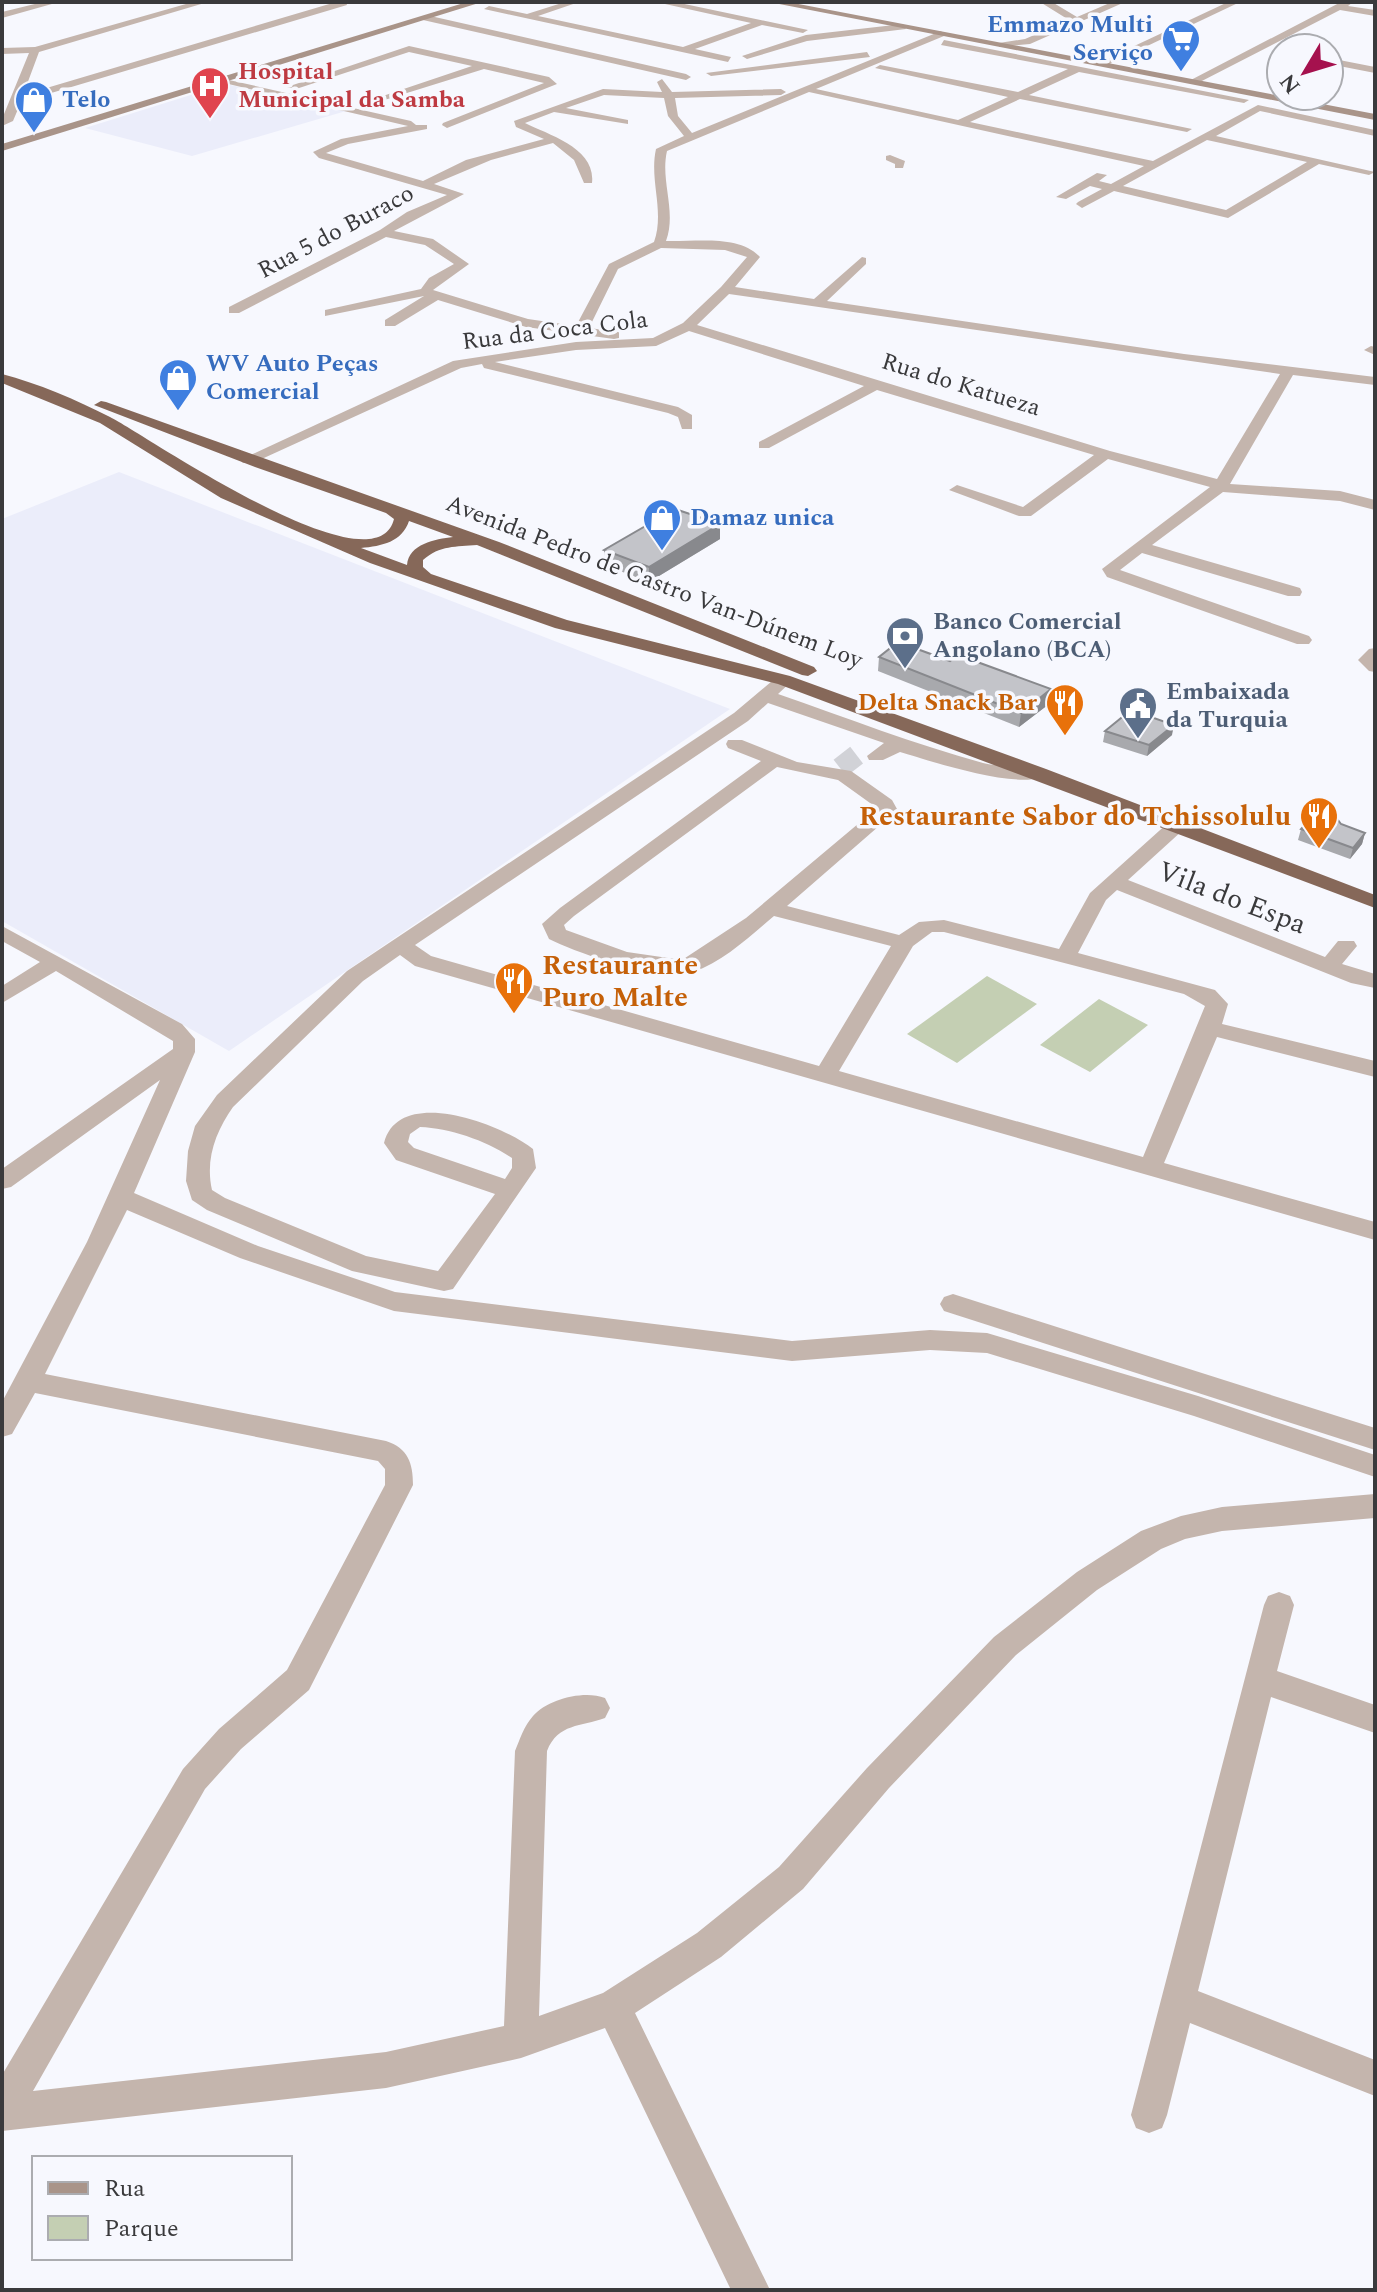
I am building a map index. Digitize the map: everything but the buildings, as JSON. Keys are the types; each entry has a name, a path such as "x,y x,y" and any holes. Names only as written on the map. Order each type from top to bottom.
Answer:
{"highway":[{"name":"Avenida Pedro de Castro Van-Dúnem Loy","path":"2,367 248,460 493,545 752,651 1375,886"},
{"name":"Avenida Pedro de Castro Van-Dúnem Loy","path":"2,378 105,420 207,485 327,540 431,581 561,624 794,683 1375,902"},
{"path":"327,540 356,544 391,535 403,521 398,511 388,507"},
{"path":"431,581 421,576 414,566 415,559 426,549 459,541 493,545"}],"street":[{"path":"2,15 54,2"},
{"path":"2,51 35,50 203,2"},
{"path":"16,100 336,7 342,5 341,2"},
{"path":"2,148 475,2"},
{"path":"528,17 574,2"},
{"path":"661,2 803,30"},
{"path":"774,2 903,27 1375,133"},
{"path":"1045,2 1077,21"},
{"path":"1024,45 1120,2"},
{"path":"1101,64 1235,2"},
{"path":"1192,82 1343,4 1375,13"},
{"path":"489,9 728,59"},
{"path":"426,18 686,77"},
{"path":"684,49 761,22"},
{"path":"745,67 739,60 800,39 903,27"},
{"path":"459,40 471,36"},
{"path":"582,328 613,267 659,244 666,215 657,172 660,154 665,146 894,52 943,38 1024,45 1101,64 1375,117"},
{"path":"423,52 447,44"},
{"path":"1260,48 1265,49"},
{"path":"224,80 423,127 442,128 552,84 545,79 409,49 292,87"},
{"path":"2,123 9,119 35,50"},
{"path":"528,55 540,51"},
{"path":"711,73 894,52"},
{"path":"366,105 516,59"},
{"path":"1345,64 1375,70"},
{"path":"880,68 1187,129"},
{"path":"959,123 1079,68"},
{"path":"660,72 673,116 689,136"},
{"path":"588,181 580,157 571,148 520,125 519,121 603,92 669,95 799,91"},
{"path":"814,92 1156,165"},
{"path":"1048,199 1062,197 1079,201 1078,206 1264,108 1375,124"},
{"path":"553,109 624,122"},
{"path":"1062,197 1201,122"},
{"path":"423,127 345,141 319,152 323,156 424,185 441,174 471,163 553,140"},
{"path":"1207,137 1369,172"},
{"path":"1088,182 1228,214 1318,160"},
{"name":"Rua 5 do Buraco","path":"234,310 384,233 411,215 458,194 424,185"},
{"path":"384,233 429,242 463,264 434,281 431,294 390,323"},
{"name":"Rua da Coca Cola","path":"248,460 445,368 576,346 652,343 688,326 726,290 754,257 752,252 733,246 659,244"},
{"path":"818,303 862,261"},
{"path":"726,290 1375,381"},
{"path":"330,313 431,294 526,323 582,328 652,343"},
{"name":"Rua do Katueza","path":"688,326 1105,454 1199,477 1221,486 1340,496 1375,505"},
{"path":"474,362 673,410 685,415 687,426"},
{"path":"1289,371 1221,486 1110,569 1303,640"},
{"path":"764,445 876,385"},
{"path":"957,490 1025,513 1105,454"},
{"path":"1140,547 1294,592"},
{"path":"1375,653 1367,660 1375,667"},
{"path":"511,1190 405,1154 399,1149 396,1137 405,1125 431,1119 513,1146 520,1150 526,1161 511,1190 444,1282 361,1264 315,1247 201,1194 198,1181 200,1151 207,1126 225,1101 355,976 741,717 766,696 794,683 873,738 869,754 891,747 912,747"},
{"path":"766,696 993,772 1039,773"},
{"path":"735,744 805,770 844,773 887,809 770,907 689,967 658,965 572,943 557,934 553,924 775,760"},
{"path":"1066,956 1097,897 1176,826"},
{"name":"Vila do Espa","path":"1116,882 1359,978 1375,981"},
{"path":"770,907 795,917 904,943"},
{"path":"826,1074 904,943 915,931 928,925 1066,956 1207,995 1217,1004 1210,1028 1151,1166"},
{"path":"2,932 174,1029 184,1039 184,1052 122,1198 29,1381 2,1426"},
{"path":"403,943 410,954 423,961 1375,1231"},
{"name":"Vila do Espa","path":"1328,966 1346,946"},
{"path":"2,996 55,962"},
{"path":"1210,1028 1375,1069"},
{"path":"2,1181 184,1052"},
{"path":"119,1099 158,1115"},
{"path":"122,1198 249,1252 394,1301 792,1351 930,1340 987,1343 1198,1407 1375,1466"},
{"path":"953,1304 1375,1439"},
{"path":"2,2112 194,1779 230,1739 298,1680 399,1485 399,1465 386,1452 29,1381"},
{"path":"2,2112 386,2070 521,2040 613,2007 709,1945 791,1878 878,1778 1005,1646 1087,1581 1151,1540 1181,1528 1222,1519 1375,1506"},
{"path":"1149,2115 1279,1605"},
{"path":"1260,1679 1375,1719"},
{"path":"521,2040 531,1751 538,1731 547,1721 570,1711 594,1708"},
{"path":"1179,2001 1375,2078"},
{"path":"613,2007 751,2290"}],"shaded area":[{"name":"Hospital Municipal da Samba","path":"226,84 346,111 192,156 85,128"},
{"path":"119,472 730,709 229,1051 2,921 2,519"}],"green space":[{"path":"987,976 1037,1004 957,1063 907,1034"},
{"path":"1099,999 1148,1025 1090,1072 1040,1045"}],"tunnel":[{"path":"840,768 862,751"}],"place":[{"name":"Emmazo Multi Serviço","path":"1181,73"},
{"name":"Hospital Municipal da Samba","path":"210,120"},
{"name":"Telo","path":"34,134"},
{"name":"WV Auto Peças Comercial","path":"178,412"},
{"name":"Damaz unica","path":"662,552"},
{"name":"Banco Comercial Angolano (BCA)","path":"905,670"},
{"name":"Delta Snack Bar","path":"1065,737"},
{"name":"Embaixada da Turquia","path":"1138,740"},
{"name":"Restaurante Sabor do Tchissolulu","path":"1319,850"},
{"name":"Restaurante Puro Malte","path":"514,1015"}]}
